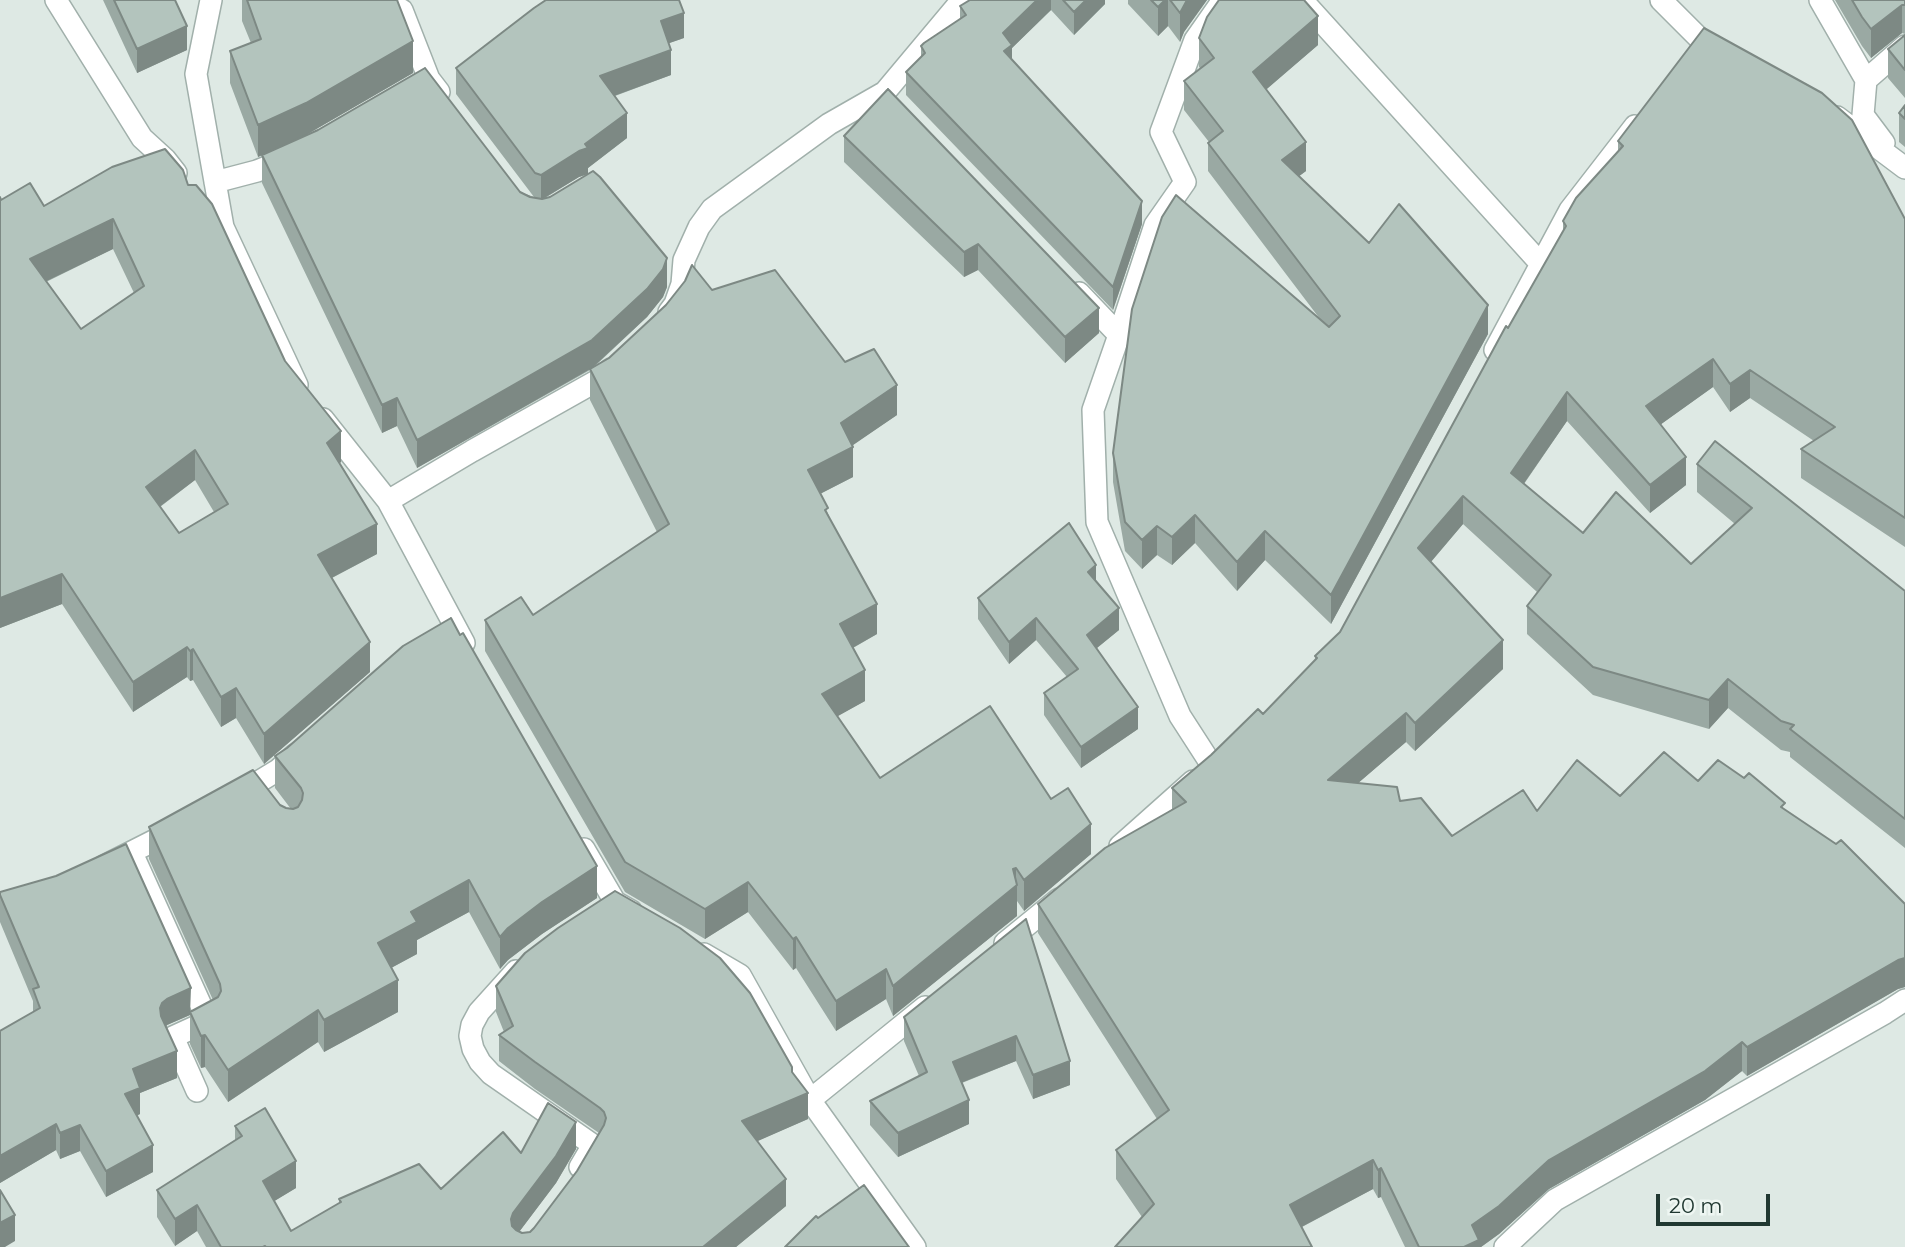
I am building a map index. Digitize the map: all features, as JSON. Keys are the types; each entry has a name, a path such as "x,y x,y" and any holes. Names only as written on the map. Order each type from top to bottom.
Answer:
{"street":[{"path":"56,0 142,138 165,159 223,228 295,382 387,502 446,624 471,654"},
{"path":"211,0 196,74 223,228"},
{"path":"657,326 675,304 682,284 684,260 699,227 712,209 829,124 890,97 961,0"},
{"path":"1211,764 1180,716 1097,522 1093,410 1154,225 1185,182 1161,132 1195,40 1223,0"},
{"path":"1302,0 1541,264"},
{"path":"1661,0 1701,40 1736,59"},
{"path":"1820,0 1866,80 1863,115 1904,170"},
{"path":"402,10 434,85 454,113"},
{"path":"1685,61 1701,40"},
{"path":"1866,80 1905,46"},
{"path":"1817,104 1904,170"},
{"path":"1488,361 1570,210 1644,114"},
{"path":"215,182 257,171 302,152"},
{"path":"666,265 682,284"},
{"path":"1063,277 1119,335"},
{"path":"387,502 600,379 629,353"},
{"path":"222,803 260,790 308,744"},
{"path":"1111,855 1231,746"},
{"path":"86,875 188,822"},
{"path":"573,830 615,902 649,922"},
{"path":"132,853 208,1021 173,1037 197,1091"},
{"path":"994,952 1070,891"},
{"path":"593,916 615,902"},
{"path":"683,942 740,975 810,1100 915,1247"},
{"path":"533,957 516,970 479,1012 472,1025 472,1049 491,1074 593,1145 573,1179"},
{"path":"810,1100 940,995"},
{"path":"1505,1247 1555,1200 1905,1000"}],"building":[{"path":"114,0 175,0 187,26 137,49"},
{"path":"247,0 397,0 413,41 306,103 258,125 230,51 261,39"},
{"path":"546,0 679,0 684,13 661,21 671,50 600,76 627,113 585,144 588,148 541,175 535,173 456,68"},
{"path":"970,0 1037,0 1003,33 1012,45 1004,51 1142,201 1113,287 906,72 925,53 921,46 924,43 966,15 960,6"},
{"path":"1063,0 1086,0 1074,12"},
{"path":"1151,0 1165,0 1158,7"},
{"path":"1170,0 1187,0 1180,13"},
{"path":"1219,0 1304,0 1318,16 1253,72 1306,142 1282,160 1369,243 1399,204 1488,305 1331,595 1265,531 1237,562 1195,515 1172,537 1157,526 1142,540 1125,522 1113,453 1132,309 1162,217 1176,195 1329,327 1340,316 1208,143 1223,131 1184,81 1214,58 1199,38 1207,17"},
{"path":"1852,0 1905,0 1905,5 1871,29"},
{"path":"1704,28 1822,93 1852,120 1905,219 1905,518 1801,449 1835,427 1750,370 1730,384 1713,359 1646,406 1686,457 1650,485 1567,392 1511,473 1583,533 1616,492 1691,564 1752,508 1697,464 1715,441 1905,591 1905,819 1790,729 1794,725 1781,721 1728,679 1709,700 1593,667 1527,606 1551,575 1463,496 1418,548 1503,640 1415,723 1406,713 1328,780 1397,787 1400,801 1421,798 1452,836 1523,790 1537,811 1577,760 1620,796 1664,752 1698,781 1718,760 1744,778 1749,773 1785,803 1781,807 1836,844 1841,840 1905,904 1905,958 1747,1047 1742,1042 1705,1071 1549,1160 1499,1206 1472,1225 1479,1240 1464,1247 1419,1247 1381,1168 1378,1170 1373,1160 1290,1205 1312,1247 1115,1247 1154,1204 1116,1150 1169,1110 1038,904 1105,848 1186,802 1172,788 1258,709 1263,714 1340,632 1506,326 1508,328 1566,226 1563,221 1576,198 1623,146 1618,141"},
{"path":"1905,35 1905,70 1888,49"},
{"path":"425,68 520,192 542,199 550,197 593,171 667,258 663,269 647,289 592,340 417,440 397,398 382,405 262,155 318,130"},
{"path":"888,89 1099,308 1065,337 978,244 964,252 844,136"},
{"path":"1905,105 1905,119 1899,113"},
{"path":"165,149 183,170 188,185 196,185 212,204 285,361 341,431 327,443 377,524 318,555 370,642 264,734 236,688 221,697 193,649 190,651 187,647 133,682 62,574 0,598 0,197 1,200 30,183 44,206 112,167","holes":["113,219 144,286 81,329 30,259","195,450 228,504 179,533 146,487"]},
{"path":"692,265 712,290 775,270 845,362 874,349 897,385 841,423 853,447 808,470 828,508 825,510 877,604 840,624 865,670 822,694 880,778 990,706 1051,799 1068,788 1091,824 1024,880 1016,868 1013,869 1017,885 893,986 886,969 836,1001 796,937 793,939 748,882 705,909 625,862 485,620 521,597 533,615 669,524 590,369 609,358 666,305 685,281"},
{"path":"1069,523 1096,565 1088,572 1119,608 1087,635 1138,707 1081,747 1044,693 1078,669 1036,618 1009,642 978,598"},
{"path":"451,618 460,635 463,633 597,866 542,902 500,937 469,880 411,912 417,922 378,943 398,980 324,1020 318,1010 228,1070 205,1035 201,1036 190,1012 218,997 220,984 149,827 253,770 280,805 293,809 298,807 302,800 301,788 275,756 403,646"},
{"path":"126,844 191,988 167,999 160,1008 177,1051 133,1069 140,1088 125,1094 153,1145 106,1171 80,1125 60,1133 56,1124 0,1156 0,1031 40,1008 33,989 39,987 0,892 56,876"},
{"path":"615,891 680,928 720,958 750,993 792,1067 792,1072 808,1093 742,1121 786,1179 703,1247 221,1247 197,1205 175,1219 157,1190 242,1136 235,1126 265,1108 296,1161 263,1181 291,1231 341,1202 339,1199 419,1164 441,1189 503,1132 521,1153 548,1103 576,1122 556,1156 513,1213 512,1226 522,1233 530,1232 577,1171 606,1118 600,1108 499,1035 513,1026 496,986 525,953"},
{"path":"1026,919 1070,1061 1033,1075 1016,1036 953,1062 969,1100 898,1133 870,1101 927,1072 904,1017"},
{"path":"864,1185 909,1247 785,1247 816,1216 818,1218"},
{"path":"0,1190 15,1215 0,1223"}]}
